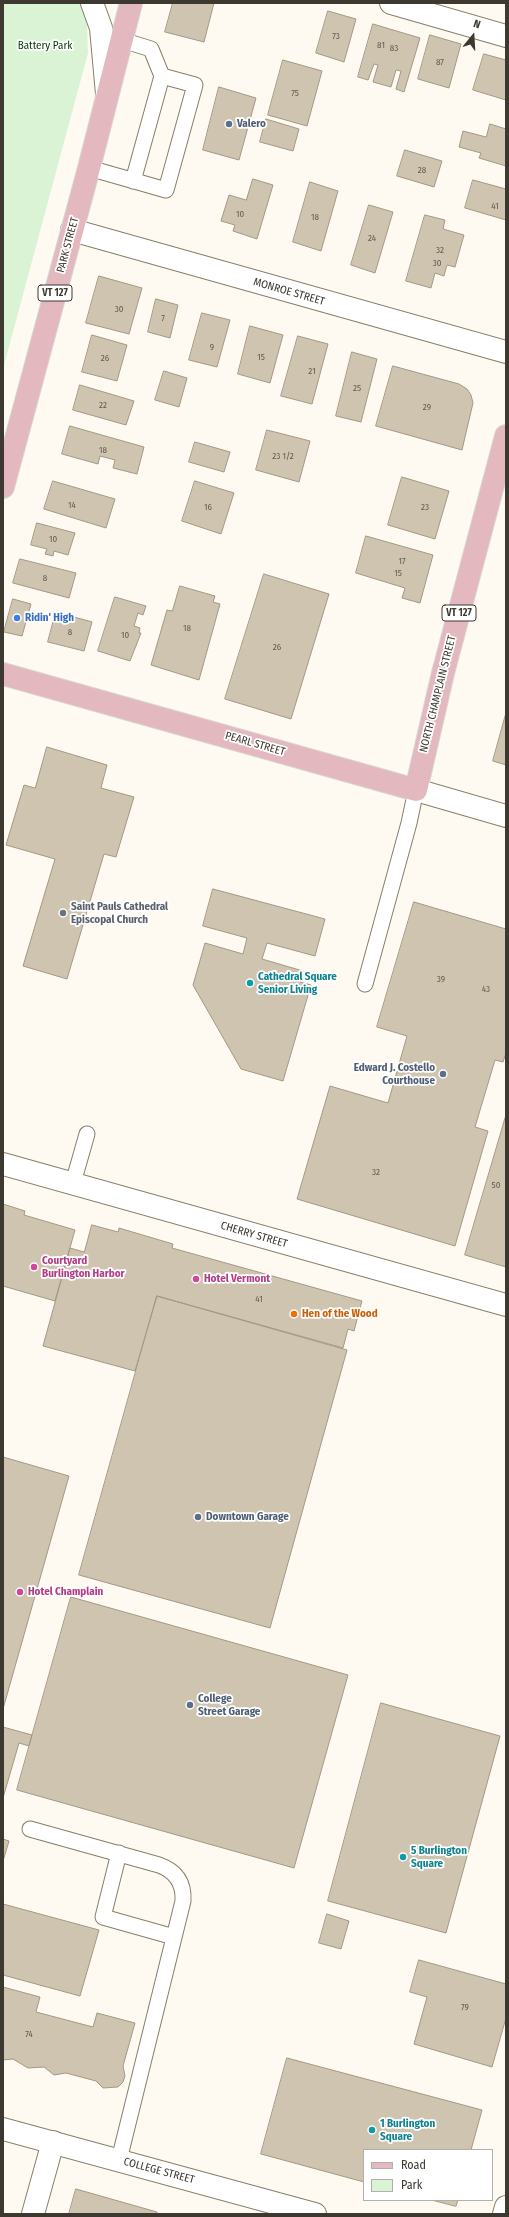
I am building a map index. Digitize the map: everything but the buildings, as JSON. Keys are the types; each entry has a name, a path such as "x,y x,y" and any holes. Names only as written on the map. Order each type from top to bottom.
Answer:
{"main road":[{"name":"PARK STREET","path":"3,487 89,168 131,3"},
{"name":"NORTH CHAMPLAIN STREET","path":"416,790 443,673 506,436"},
{"name":"PEARL STREET","path":"3,674 416,790"}],"street":[{"path":"92,3 101,28 107,98"},
{"path":"391,3 506,36"},
{"name":"MONROE STREET","path":"72,230 506,352"},
{"name":"PEARL STREET","path":"416,790 506,816"},
{"name":"CHERRY STREET","path":"3,1164 506,1305"},
{"name":"COLLEGE STREET","path":"3,2129 315,2214"},
{"path":"33,2214 53,2142"},
{"path":"504,2214 506,2207"}],"lane":[{"path":"122,40 151,49 162,76 133,180"},
{"path":"89,168 166,190 195,85 162,76"},
{"path":"366,984 409,823 416,790"},
{"path":"73,1183 87,1134"},
{"path":"30,1829 160,1865 176,1874 183,1893 174,1937 118,2160"},
{"path":"119,1853 102,1917 174,1937"}],"green space":[{"name":"Battery Park","path":"3,3 81,3 87,24 88,53 3,369"}],"place":[{"name":"Valero","path":"229,124"},
{"name":"Ridin' High","path":"17,618"},
{"name":"Saint Pauls Cathedral Episcopal Church","path":"63,913"},
{"name":"Cathedral Square Senior Living","path":"250,983"},
{"name":"Edward J. Costello Courthouse","path":"443,1074"},
{"name":"Courtyard Burlington Harbor","path":"34,1267"},
{"name":"Hotel Vermont","path":"196,1279"},
{"name":"Hen of the Wood","path":"294,1314"},
{"name":"Downtown Garage","path":"198,1517"},
{"name":"Hotel Champlain","path":"20,1592"},
{"name":"College Street Garage","path":"190,1705"},
{"name":"5 Burlington Square","path":"403,1857"},
{"name":"1 Burlington Square","path":"372,2130"}]}
